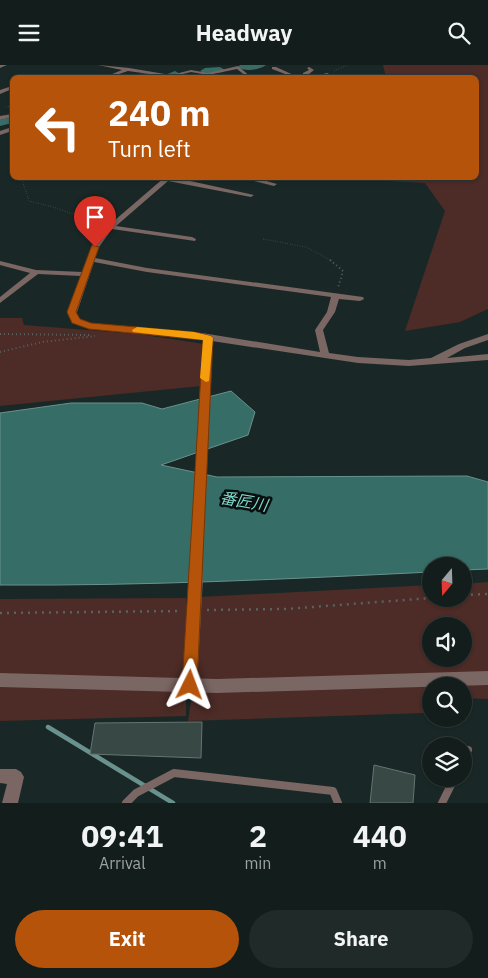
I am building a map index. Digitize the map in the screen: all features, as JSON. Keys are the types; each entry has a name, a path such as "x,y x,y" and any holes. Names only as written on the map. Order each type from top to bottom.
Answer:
{"street":[{"path":"0,67 4,65"},
{"path":"100,65 113,65 156,75"},
{"path":"175,75 191,71 208,74 244,65"},
{"path":"238,67 247,75"},
{"path":"274,68 290,75"},
{"path":"287,74 296,68"},
{"path":"308,68 312,70 305,74 309,75"},
{"path":"113,75 130,69"},
{"path":"167,180 110,227 95,247 87,274 71,312 76,321 89,326 194,335 358,360 409,363 488,357"},
{"path":"179,180 251,195"},
{"path":"255,180 274,184"},
{"path":"110,227 192,239"},
{"path":"91,259 147,270 360,299"},
{"path":"0,263 36,272 87,274"},
{"path":"0,301 36,272"},
{"path":"325,355 319,330 331,312 336,295"},
{"path":"433,361 462,346 488,337"},
{"path":"190,685 208,338"},
{"path":"0,680 190,685 488,678"},
{"path":"0,776 16,777 10,803"}],"lane":[{"path":"126,803 140,791 174,773 333,791 338,803"},
{"path":"442,803 450,787"}],"path":[{"path":"327,74 348,65"},
{"path":"6,107 10,106"},
{"path":"22,180 29,201 53,207 110,227"},
{"path":"263,239 291,243 315,250 332,260 343,271 336,295"},
{"path":"0,352 42,342 100,336"},
{"path":"472,594 488,593"},
{"path":"200,610 286,609 422,599"},
{"path":"0,613 190,611"}],"shaded area":[{"path":"383,65 488,65 488,309 460,322 405,331 445,211 425,183 369,180 479,180 479,75 386,75"},
{"path":"0,318 22,318 24,325 138,334 204,344 201,386 0,406"},
{"path":"488,582 488,699 472,698 472,677 422,677 422,713 188,721 194,682 199,597 422,585 422,607 472,607 472,583"},
{"path":"186,598 186,716 0,721 0,599"}],"water":[{"name":"番匠川","path":"231,391 255,412 248,435 161,465 217,477 467,476 488,482 488,569 472,570 472,557 422,557 422,572 162,583 0,585 0,413 71,403 142,403 162,409"}],"building":[{"path":"202,722 201,758 90,754 95,723"},
{"path":"374,765 415,775 413,803 370,803"}],"waterway":[{"path":"243,67 261,65"},
{"path":"205,71 220,70"},
{"path":"170,75 175,74"},
{"path":"0,123 10,120"},
{"path":"48,727 173,803"}],"slow traffic":[{"path":"137,330 208,338 206,378"}],"route":[{"path":"95,247 87,274 71,312 76,321 89,326 194,335 208,338 190,685"}]}
